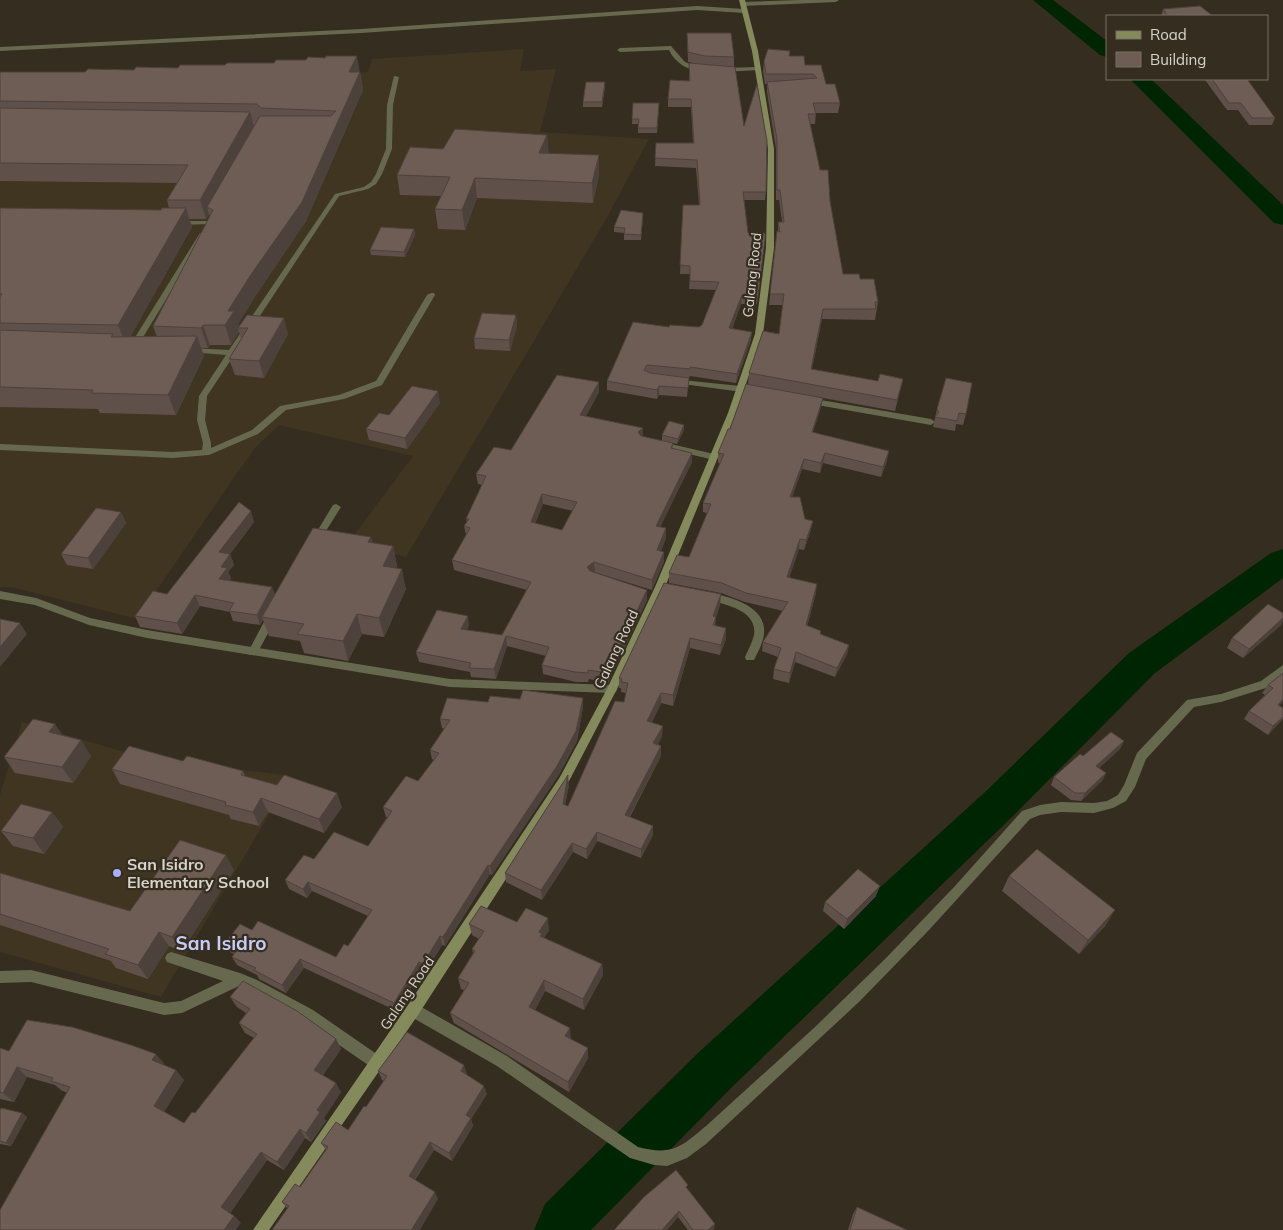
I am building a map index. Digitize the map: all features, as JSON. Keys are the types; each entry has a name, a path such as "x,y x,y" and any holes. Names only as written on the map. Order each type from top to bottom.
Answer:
{"street":[{"path":"0,49 361,31 659,10 836,0"},
{"name":"Galang Road","path":"260,1230 413,1010 564,780 612,689 651,596 664,588 742,388 759,334 770,248 770,149 766,88 757,69 743,5"},
{"path":"620,50 667,47 671,48 675,59 680,62 698,70 708,70"},
{"path":"718,70 757,69"},
{"path":"206,453 207,443 200,420 203,396 337,195 366,188 374,183 389,149 390,105 396,77"},
{"path":"132,349 214,214"},
{"path":"169,222 209,223"},
{"path":"0,447 173,455 206,453 255,432 283,408 341,397 379,383 430,295"},
{"path":"122,349 141,349"},
{"path":"184,350 232,353"},
{"path":"668,380 742,388 760,392"},
{"path":"796,398 931,422"},
{"path":"653,444 714,456"},
{"path":"310,549 336,507"},
{"path":"696,594 722,598 748,610 754,616 759,623 759,631 750,657"},
{"path":"0,595 36,602 89,621 147,634 450,683 612,689"},
{"path":"253,652 277,608"},
{"path":"413,1010 502,1061 635,1153 659,1159 672,1157 703,1136 797,1053 889,966 1026,816 1040,810 1061,807 1094,808 1109,805 1122,798 1129,787 1141,756 1191,703 1221,698 1265,684 1283,669"},
{"path":"171,958 240,980 308,1015 376,1062"},
{"path":"0,977 31,976 164,1009 182,1006 240,980"}],"shaded area":[{"path":"524,49 520,71 556,69 540,132 649,139 605,221 406,557 349,542 413,456 279,425 256,447 137,619 11,587 0,587 0,89 368,72 372,59"},
{"name":"San Isidro Elementary School","path":"22,722 145,758 292,776 161,997 0,952 0,795"}],"building":[{"path":"1200,6 1212,15 1167,15 1163,9"},
{"path":"687,33 731,33 734,57 705,56 688,52"},
{"path":"768,49 790,51 789,56 804,56 805,65 821,65 826,84 835,84 840,103 813,103 816,114 808,114 820,170 828,170 830,201 843,274 859,274 860,279 874,279 878,302 875,302 876,309 823,309 811,369 878,381 880,374 903,379 897,400 749,373 763,331 779,334 784,294 770,294 777,231 780,232 778,222 784,222 780,190 777,190 777,139 767,82 817,78 813,74 766,74 764,61"},
{"path":"326,56 357,56 349,72 360,72 302,202 228,311 234,311 225,325 203,325 201,328 153,326 213,210 207,207 260,116 331,116 336,111 261,108 257,104 0,101 0,72 85,72 88,69 134,70 136,67 178,68 180,65 274,63 276,60 306,60 308,57 325,58"},
{"path":"689,63 735,67 744,126 757,84 767,141 766,192 743,192 748,233 765,233 765,239 758,296 742,295 729,328 752,332 737,374 690,367 690,369 647,365 644,370 650,373 689,378 688,388 659,386 657,390 607,381 633,322 669,327 670,325 699,327 702,325 719,282 690,281 690,266 680,265 683,205 700,205 697,160 655,158 656,143 694,143 691,99 668,99 670,80 690,81"},
{"path":"1213,80 1248,80 1275,118 1252,118 1241,103 1229,103"},
{"path":"586,82 605,82 602,102 583,102"},
{"path":"633,103 659,103 657,128 638,128 639,119 632,119"},
{"path":"0,108 250,112 200,200 167,200 188,165 0,163"},
{"path":"455,129 547,135 539,153 599,155 592,183 475,178 462,210 435,209 450,177 397,175 410,147 443,149"},
{"path":"0,208 161,210 162,208 186,208 118,325 0,323 0,297 2,294 0,294"},
{"path":"621,210 643,213 641,235 624,234 625,228 614,227"},
{"path":"381,227 414,229 404,252 370,250"},
{"path":"482,313 516,315 509,340 474,338"},
{"path":"247,315 284,318 259,361 229,359 248,328 238,328"},
{"path":"0,330 113,334 111,337 197,336 168,395 91,393 93,390 0,387"},
{"path":"557,375 599,382 580,415 643,428 638,432 641,436 673,443 671,448 692,453 656,526 666,528 657,550 664,552 652,580 594,562 587,567 590,571 647,590 607,673 588,670 588,673 575,672 542,665 549,647 506,636 494,669 469,668 471,663 416,652 437,610 468,616 461,629 502,635 531,582 452,560 470,528 464,526 469,519 466,519 486,476 476,474 494,447 511,450","holes":["542,494 577,502 562,530 531,522"]},
{"path":"946,378 972,383 966,414 959,413 957,421 935,417 939,412 937,409"},
{"path":"746,384 823,398 812,432 889,451 883,467 825,453 821,463 804,459 790,497 800,497 805,519 813,521 806,540 800,539 787,577 817,584 806,625 821,631 820,634 849,645 837,668 796,652 790,673 774,669 781,648 763,642 788,602 746,593 722,583 669,573 677,555 689,557 711,504 703,503 724,454 718,453 728,429 730,429"},
{"path":"412,386 438,391 405,438 366,429 379,413 389,415"},
{"path":"669,421 684,425 678,439 662,435"},
{"path":"239,502 251,511 219,552 230,554 221,567 227,568 219,579 272,587 257,615 229,611 234,603 195,595 177,623 135,616 153,591 167,594"},
{"path":"96,508 121,512 88,558 61,554"},
{"path":"313,528 371,537 368,542 393,546 383,566 402,569 379,618 357,614 343,641 297,634 304,624 262,617"},
{"path":"664,583 721,594 713,616 716,617 713,625 726,628 721,645 690,638 673,695 661,693 647,721 663,726 653,743 661,746 625,815 653,826 641,849 597,832 586,849 572,843 541,890 505,873 568,775 563,804 568,806 615,701 624,702 628,683 621,682 622,679 619,678"},
{"path":"1268,604 1283,613 1283,618 1249,649 1232,638"},
{"path":"0,619 20,623 0,647"},
{"path":"1283,673 1283,699 1278,705 1283,708 1283,717 1273,726 1249,711 1273,688 1268,685"},
{"path":"523,690 583,698 576,731 557,766 490,866 488,865 443,937 440,936 423,964 419,962 394,1003 300,959 282,985 254,970 256,968 232,957 238,949 225,943 240,924 252,930 258,921 336,957 344,944 348,946 372,910 308,882 303,889 285,880 304,855 314,859 334,832 368,846 392,811 383,807 406,776 418,781 439,753 430,750 450,720 440,719 447,698 488,702 490,696 520,699"},
{"path":"33,719 55,724 49,732 81,740 62,767 4,757"},
{"path":"1111,732 1124,741 1096,766 1106,773 1085,793 1075,793 1054,777 1080,754 1083,756"},
{"path":"129,746 183,761 187,756 243,771 241,775 277,785 284,775 337,793 319,819 261,798 253,812 225,805 226,802 112,769"},
{"path":"21,804 52,812 33,838 1,831"},
{"path":"180,840 226,855 172,937 159,932 138,965 105,954 109,949 0,914 0,873 130,911"},
{"path":"1037,849 1115,910 1088,940 1009,876"},
{"path":"858,869 880,886 847,919 825,902"},
{"path":"481,906 517,922 526,908 548,918 539,932 542,934 540,936 602,964 583,999 544,980 529,1007 570,1028 565,1036 588,1048 568,1082 450,1013 469,983 458,978 475,951 472,949 484,931 469,924"},
{"path":"243,981 297,1011 336,1039 314,1070 336,1083 317,1110 320,1112 306,1133 300,1129 277,1162 261,1152 221,1207 234,1216 224,1230 0,1230 0,1210 70,1087 51,1081 53,1078 17,1067 3,1093 0,1092 0,1048 9,1051 27,1020 72,1027 156,1054 152,1060 176,1070 154,1106 184,1123 192,1112 195,1113 257,1034 239,1023 250,1009 230,997"},
{"path":"407,1032 464,1065 461,1071 484,1086 466,1115 471,1118 449,1153 430,1142 409,1176 435,1192 412,1229 414,1230 272,1230 289,1206 282,1202 295,1184 300,1187 328,1147 321,1143 336,1122 348,1130 364,1106 366,1107 387,1076 378,1071"},
{"path":"1,1108 22,1113 6,1143 0,1141"},
{"path":"676,1170 688,1185 686,1187 715,1224 708,1230 693,1230 679,1211 662,1230 614,1230 644,1197"},
{"path":"857,1207 907,1230 850,1230"}],"waterway":[{"path":"1042,0 1106,50"},
{"path":"1141,80 1283,218"},
{"path":"560,1230 563,1222 715,1070 998,805 1142,663 1283,561"}],"place":[{"name":"San Isidro Elementary School","path":"117,873"}],"district":[{"name":"San Isidro","path":"221,943"}]}
